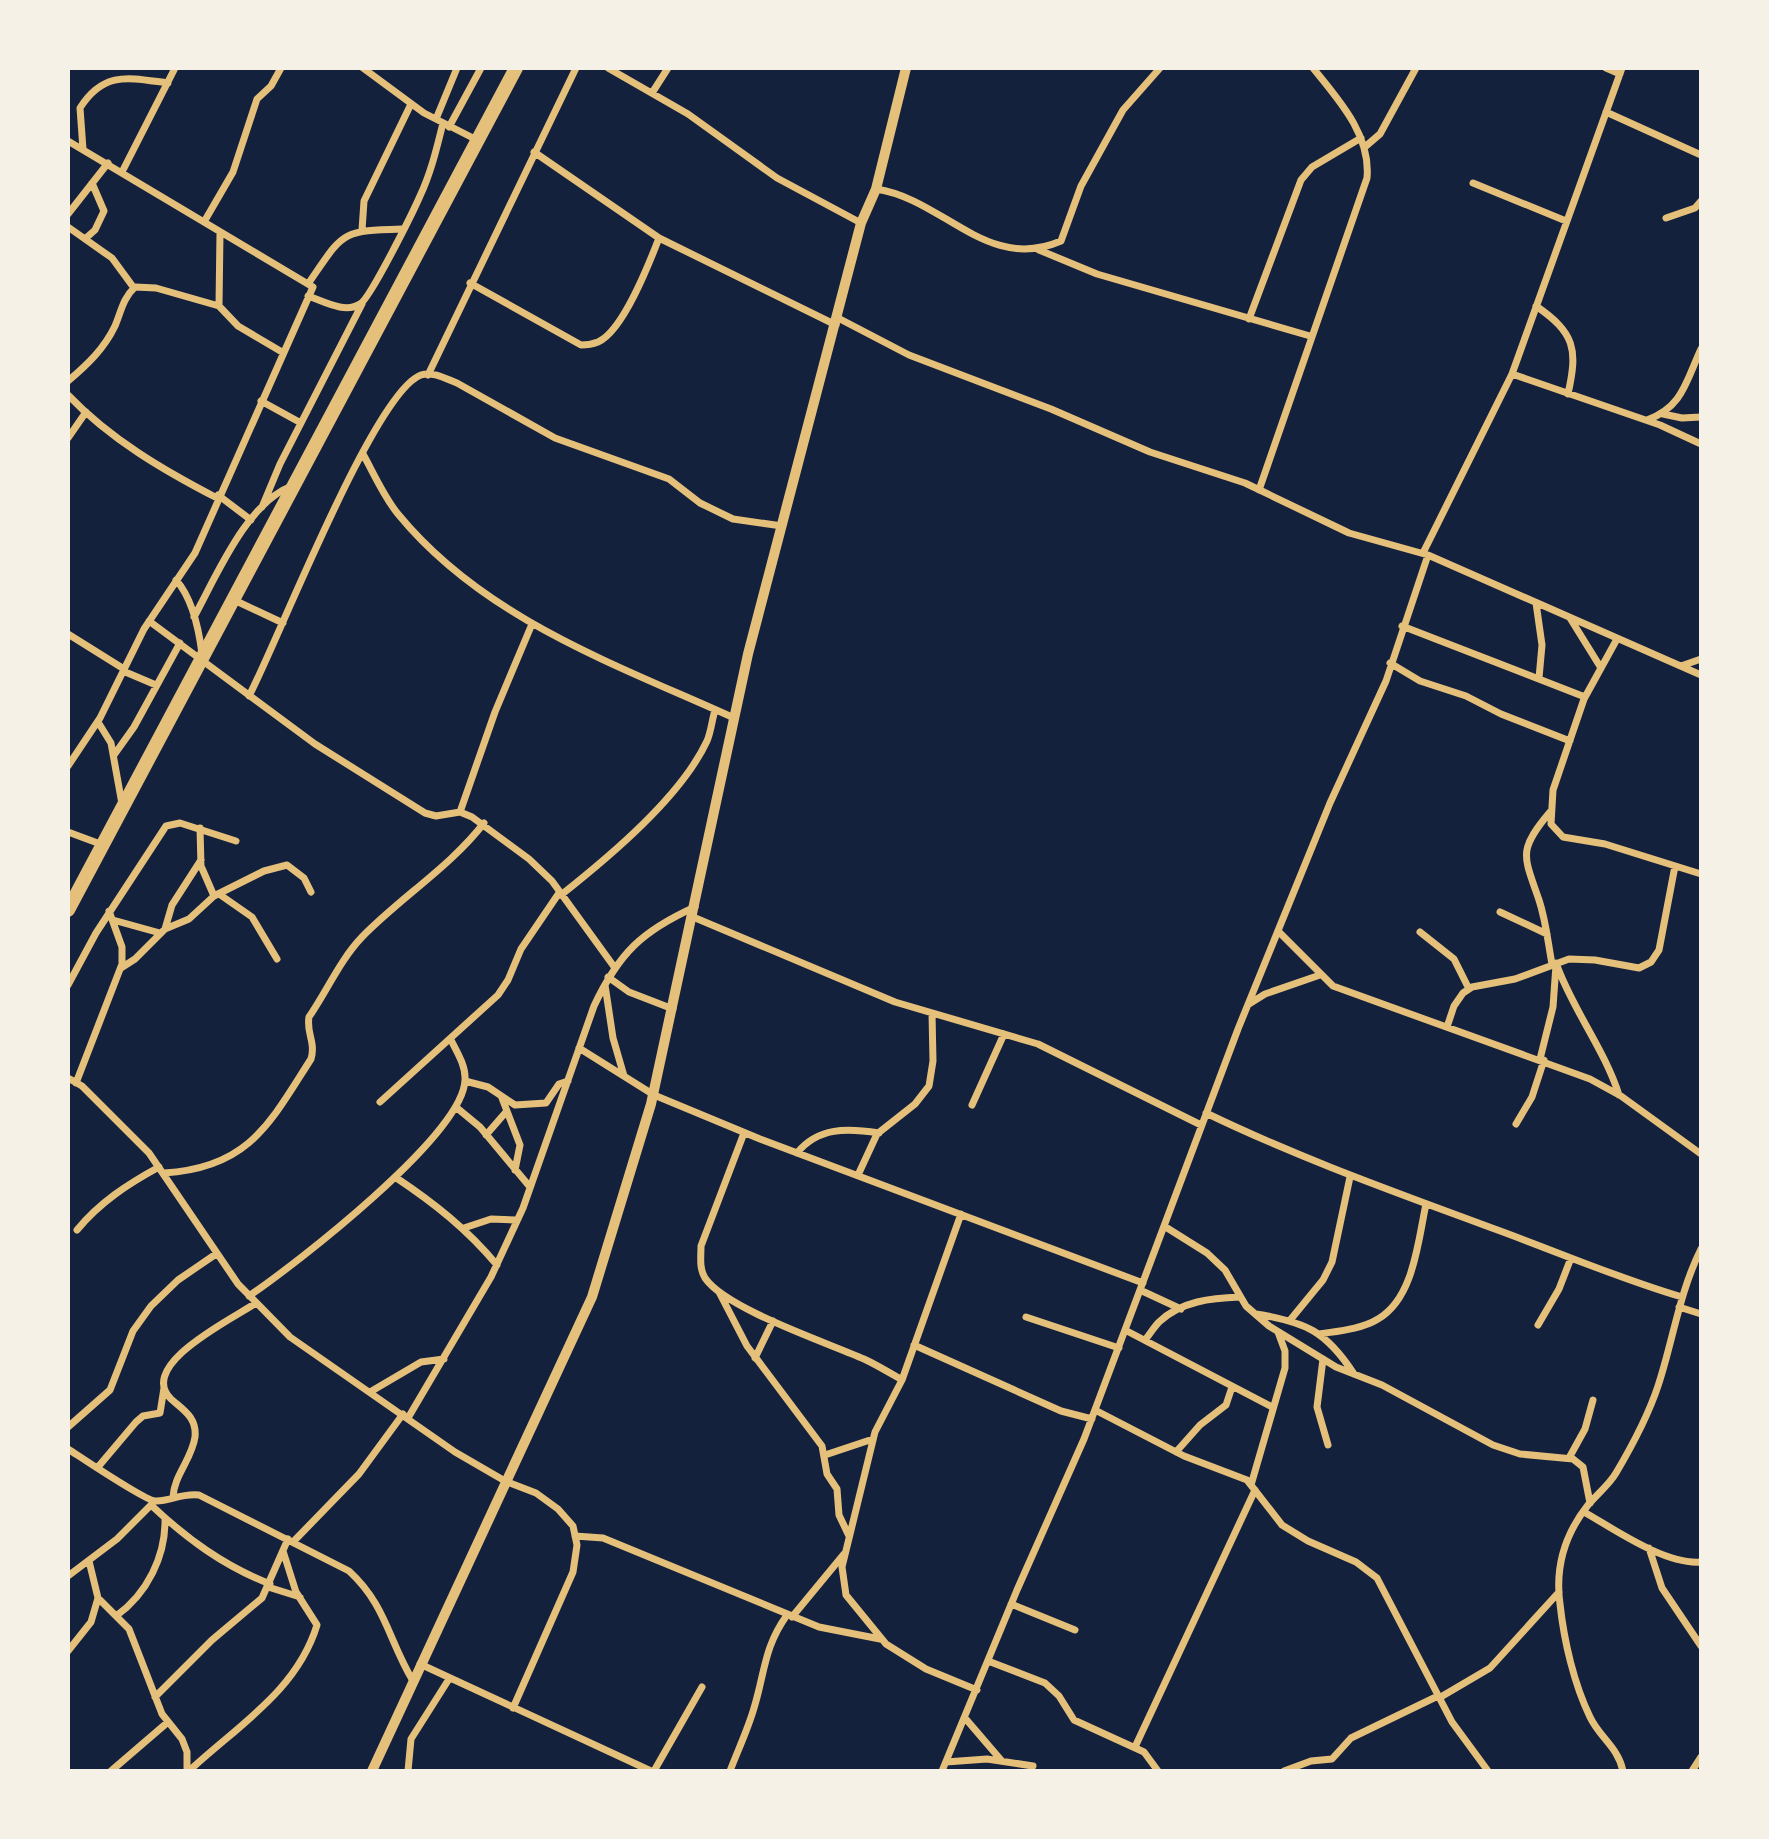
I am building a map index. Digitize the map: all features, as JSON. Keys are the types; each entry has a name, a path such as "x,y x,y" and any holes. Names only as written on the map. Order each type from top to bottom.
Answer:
{"highway":[{"path":"68,910 516,68"}],"street":[{"path":"122,172 176,68"},
{"path":"204,222 233,172 257,99 271,86 281,68"},
{"path":"363,68 411,104 477,140"},
{"path":"262,507 301,423 421,195 457,68"},
{"path":"443,123 481,68"},
{"path":"428,375 470,283 576,68"},
{"path":"608,68 688,114 777,178 861,223"},
{"path":"652,93 668,68"},
{"path":"372,1771 592,1297 654,1095 734,718 861,223 876,189 906,68"},
{"path":"1039,250 1061,241 1081,186 1123,110 1160,68"},
{"path":"1259,490 1310,336 1330,290 1367,178 1366,146 1337,98 1313,68"},
{"path":"1366,146 1380,134 1416,68"},
{"path":"942,1771 1092,1419 1249,1004 1330,803 1386,681 1425,554 1512,374 1621,71 1606,68"},
{"path":"83,149 80,108 102,83 127,78 168,83"},
{"path":"362,230 364,201 411,104"},
{"path":"1606,112 1701,155"},
{"path":"1249,319 1301,180 1312,167 1361,138"},
{"path":"68,141 313,287 195,553 149,621 98,722 68,766"},
{"path":"534,152 659,238 909,355 1051,409 1150,452 1259,490 1349,533 1425,554 1701,675"},
{"path":"68,214 107,163"},
{"path":"86,238 95,230 104,211 92,183"},
{"path":"1473,183 1566,221"},
{"path":"876,189 896,192 930,207 957,229 999,246 1039,250 1097,274 1195,300 1310,336"},
{"path":"1666,218 1695,208 1701,201"},
{"path":"68,227 112,258 134,288"},
{"path":"308,284 343,238 362,230 402,229"},
{"path":"219,306 220,233"},
{"path":"470,283 581,345 597,343 609,334 642,281 659,238"},
{"path":"134,288 156,288 219,306 238,326 282,352"},
{"path":"68,381 90,362 106,343 124,301 134,288"},
{"path":"309,296 335,306 353,307 362,304"},
{"path":"1536,306 1555,319 1571,341 1573,356 1568,394"},
{"path":"1647,421 1663,414 1687,384 1701,349"},
{"path":"1512,374 1647,421 1701,444"},
{"path":"249,696 345,482 410,382 428,375 440,376 457,383 555,438 669,479 700,503 733,519 782,526"},
{"path":"68,394 86,412 162,470 218,496 251,520"},
{"path":"261,401 301,423"},
{"path":"68,439 86,412"},
{"path":"1663,414 1682,418 1701,417"},
{"path":"363,454 396,512 436,556 513,614 734,718"},
{"path":"194,617 233,546 251,520 275,494 296,484"},
{"path":"176,580 194,617 203,660"},
{"path":"234,600 283,623"},
{"path":"1536,603 1542,645 1539,678"},
{"path":"1570,618 1601,668"},
{"path":"149,621 315,744 425,813 436,816 460,812 484,823 529,859 560,894 615,968"},
{"path":"460,812 495,712 532,624"},
{"path":"1402,626 1585,697"},
{"path":"68,634 123,670 156,685"},
{"path":"1618,639 1585,697 1553,790 1550,812 1555,831 1563,837 1605,844 1701,874"},
{"path":"114,755 134,727 180,643"},
{"path":"1681,667 1701,659"},
{"path":"1391,663 1420,681 1466,696 1501,714 1570,741"},
{"path":"380,1102 498,995 508,980 521,949 560,894 649,817 673,790 703,748 715,710"},
{"path":"98,722 111,743 123,807"},
{"path":"1550,812 1537,827 1525,855 1525,867 1538,900 1555,964 1578,1014 1605,1058 1619,1095"},
{"path":"68,985 109,911 166,826 180,823 236,841"},
{"path":"77,1230 93,1211 111,1196 162,1170 205,1169 259,1136 311,1059 315,1045 308,1026 309,1017 340,966 360,939 455,856 484,823"},
{"path":"200,828 201,860 216,895 252,917 277,959"},
{"path":"68,832 103,845"},
{"path":"162,931 172,905 201,860"},
{"path":"121,968 135,959 162,931 189,919 216,895 278,865 295,869 311,891"},
{"path":"1447,1027 1454,1006 1469,989 1515,979 1555,964 1595,960 1639,968 1651,962 1658,950 1675,866"},
{"path":"76,1083 121,968 122,947 109,911"},
{"path":"155,1697 212,1640 262,1598 290,1540 359,1474 405,1416 444,1359 497,1265 517,1220 579,1048 607,980 630,946 660,922 694,912 895,1002 1038,1044 1201,1125"},
{"path":"1500,912 1547,934"},
{"path":"113,920 162,931"},
{"path":"1279,932 1333,986 1365,1000 1447,1027 1483,1043 1542,1059 1590,1079 1619,1095 1701,1154"},
{"path":"1420,932 1454,958 1469,989"},
{"path":"1516,1124 1532,1097 1542,1059 1553,1007 1555,964"},
{"path":"1249,1004 1265,994 1320,975"},
{"path":"607,980 629,992 673,1009"},
{"path":"607,980 613,1038 625,1076"},
{"path":"858,1175 879,1133 915,1104 929,1086 933,1061 932,1013"},
{"path":"972,1105 1004,1034"},
{"path":"249,1296 321,1243 396,1177 457,1108 466,1081 464,1069 451,1040"},
{"path":"579,1048 654,1095 744,1133 961,1213 1141,1287 1181,1309"},
{"path":"68,1078 114,1117 162,1170 216,1254 249,1296 290,1337 505,1481 536,1493 558,1509 573,1526 577,1545 573,1572 513,1708"},
{"path":"466,1081 488,1087 515,1105 541,1105 551,1098 559,1084 568,1081"},
{"path":"502,1096 520,1145 515,1170"},
{"path":"457,1108 486,1135 530,1187"},
{"path":"486,1135 506,1112"},
{"path":"1206,1113 1277,1148 1350,1177 1571,1258 1613,1277 1682,1297"},
{"path":"797,1153 812,1138 823,1133 836,1130 879,1133"},
{"path":"744,1133 701,1246 700,1265 706,1278 719,1291 773,1321 866,1360 902,1380"},
{"path":"396,1177 428,1198 464,1228 497,1265"},
{"path":"1291,1319 1323,1280 1332,1262 1350,1177"},
{"path":"1320,1334 1378,1320 1396,1304 1415,1253 1426,1204"},
{"path":"961,1213 902,1380 873,1439 842,1567 846,1595 881,1639 926,1669 977,1690"},
{"path":"464,1228 491,1219 517,1220"},
{"path":"1164,1226 1207,1253 1225,1270 1240,1297 1255,1314 1278,1332 1322,1359 1459,1424 1493,1445 1520,1454 1569,1458 1583,1467 1590,1503"},
{"path":"1623,1771 1619,1755 1589,1715 1563,1625 1558,1573 1564,1547 1590,1503 1614,1477 1651,1403 1682,1297 1701,1249"},
{"path":"68,1427 110,1390 133,1331 151,1306 178,1280 216,1254"},
{"path":"1538,1325 1559,1289 1571,1258"},
{"path":"719,1291 755,1358 784,1400 815,1435 825,1455 827,1474 838,1489 839,1515 849,1536"},
{"path":"1145,1340 1161,1320 1203,1299 1240,1297"},
{"path":"97,1466 143,1416 160,1413 166,1369 185,1348 256,1303"},
{"path":"1679,1307 1701,1314"},
{"path":"1255,1314 1291,1319 1320,1334 1336,1346 1355,1374"},
{"path":"1026,1317 1119,1348"},
{"path":"755,1358 773,1321"},
{"path":"1125,1330 1272,1408"},
{"path":"1135,1746 1253,1488 1272,1408 1285,1368 1285,1351 1278,1332"},
{"path":"914,1345 1061,1411 1092,1419"},
{"path":"370,1392 421,1362 444,1359"},
{"path":"1322,1359 1317,1406 1328,1445"},
{"path":"1176,1452 1200,1425 1226,1405 1232,1387"},
{"path":"164,1388 170,1398 189,1413 195,1436 173,1497"},
{"path":"1569,1458 1585,1429 1593,1400"},
{"path":"1095,1410 1176,1452 1223,1469 1253,1488 1282,1525 1308,1541 1356,1562 1377,1578 1420,1657 1451,1722 1488,1771"},
{"path":"825,1455 873,1439"},
{"path":"68,1449 153,1503 186,1539 243,1574 300,1597"},
{"path":"68,1576 117,1539 153,1503 183,1493 199,1495 328,1558 366,1587 380,1605 401,1662 413,1681"},
{"path":"1584,1512 1649,1548 1674,1557 1701,1562"},
{"path":"116,1616 127,1608 159,1560 164,1548 165,1518"},
{"path":"575,1536 603,1538 819,1627 881,1639"},
{"path":"1649,1548 1662,1588 1701,1646"},
{"path":"188,1771 269,1702 294,1675 317,1625 300,1597 284,1551"},
{"path":"730,1771 753,1712 772,1635 845,1554"},
{"path":"68,1651 91,1622 98,1598 89,1561"},
{"path":"1284,1771 1311,1761 1332,1759 1351,1738 1438,1697 1490,1668 1559,1592"},
{"path":"98,1598 129,1629 155,1697 187,1752 188,1771"},
{"path":"1011,1604 1074,1630"},
{"path":"988,1661 1045,1683 1059,1696 1074,1720 1088,1729 1135,1746 1144,1752 1158,1771"},
{"path":"420,1664 652,1771 702,1687"},
{"path":"408,1771 411,1739 449,1679"},
{"path":"965,1718 1001,1760"},
{"path":"111,1771 168,1722"},
{"path":"946,1762 1001,1760 1033,1766"}]}
